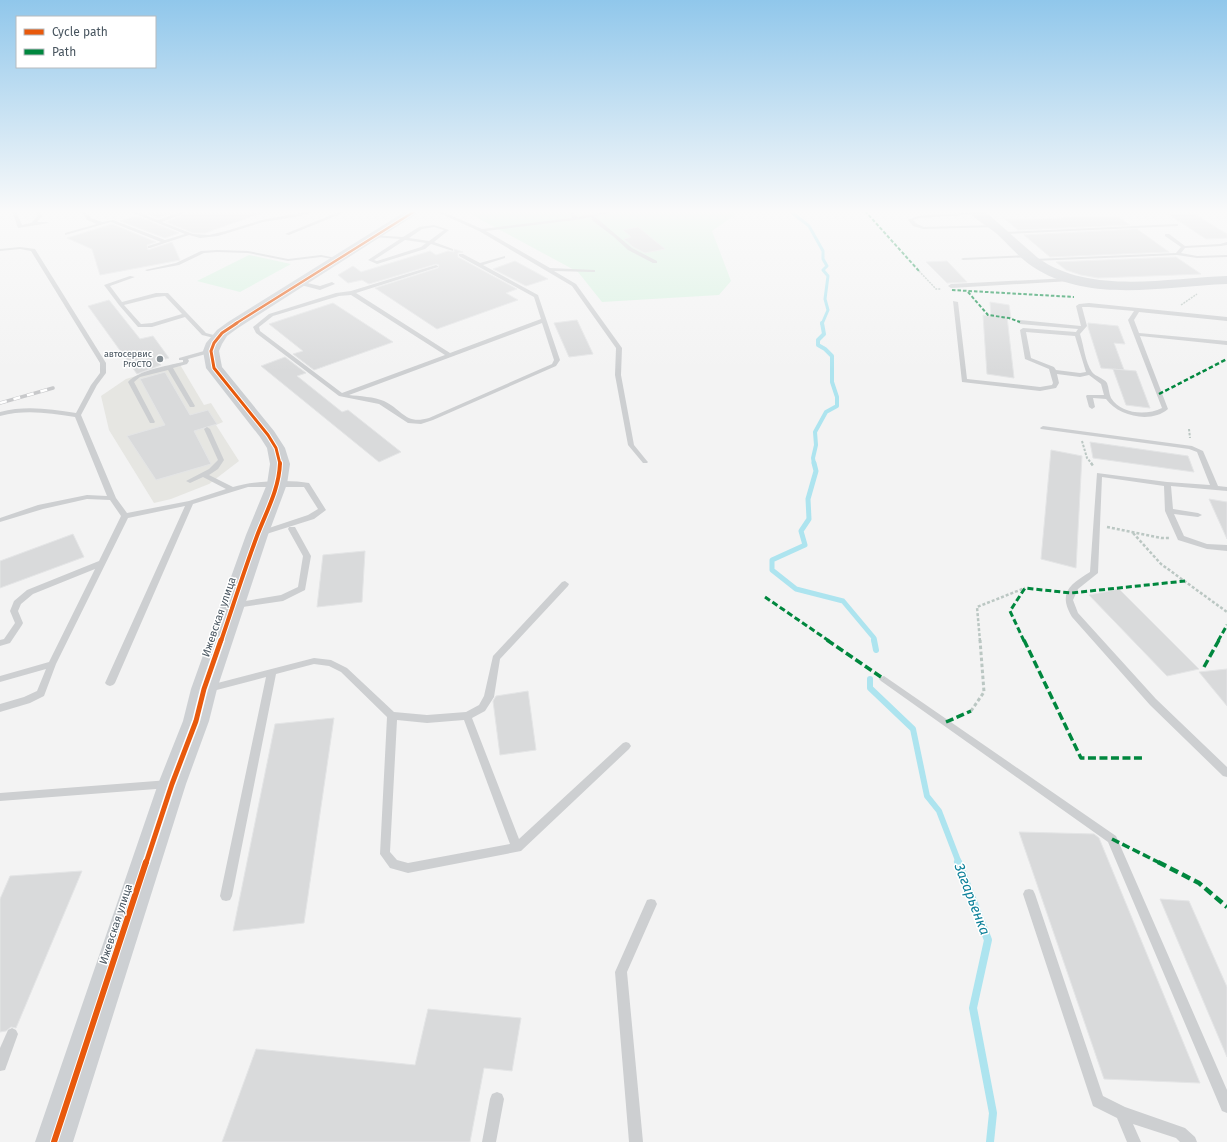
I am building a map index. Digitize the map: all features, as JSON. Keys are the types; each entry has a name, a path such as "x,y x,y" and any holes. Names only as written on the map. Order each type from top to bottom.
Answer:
{"street":[{"path":"214,344 233,325 331,264"},
{"path":"1040,264 1050,272 1069,280 1101,285 1227,280"},
{"name":"Ижевская улица","path":"54,1142 172,784 196,720 204,689 257,535 277,484 280,464 276,448 268,435 214,368 214,344"}],"lane":[{"path":"42,264 103,363 102,373 78,415"},
{"path":"147,270 176,264"},
{"path":"541,264 574,285 619,348 618,375 632,445 645,462"},
{"path":"436,266 352,293 338,294 271,315 256,327 258,332 341,395 381,402 410,422 421,422 554,364 557,360 536,296 479,265"},
{"path":"548,268 574,271 593,271"},
{"path":"132,278 107,285 140,326 152,325 186,315"},
{"path":"951,286 1069,280"},
{"path":"299,284 320,288 332,284"},
{"path":"352,293 450,354"},
{"path":"121,304 166,294 214,344 184,358 161,365"},
{"path":"955,302 964,381 1048,389 1054,387 1056,383 1052,368 1028,359 1022,330 1078,334"},
{"path":"1078,334 1084,326 1079,309 1082,305 1227,319"},
{"path":"1078,334 1090,373 1104,383 1109,400 1118,407 1130,413 1146,415 1159,414 1165,409 1131,320 1136,310"},
{"path":"341,395 544,320"},
{"path":"1020,322 1082,328"},
{"path":"1136,334 1227,343"},
{"path":"152,422 131,382 138,376 185,362 184,358"},
{"path":"169,368 192,406"},
{"path":"1053,372 1080,375 1090,373"},
{"path":"1092,407 1089,396 1108,396"},
{"path":"0,414 17,409 30,408 78,415"},
{"path":"78,415 112,498 125,516"},
{"path":"1043,428 1190,447 1200,451 1215,488"},
{"path":"190,481 217,467 221,460 207,429"},
{"path":"204,474 233,490"},
{"path":"1227,489 1167,484 1099,474 1094,573 1078,584 1071,594 1069,601 1075,615 1153,702 1227,773"},
{"path":"1167,484 1169,511 1180,538 1207,546 1227,548"},
{"path":"125,516 190,503 247,485 306,485 322,510 311,517 257,535"},
{"path":"0,520 41,507 87,497 112,498"},
{"path":"110,683 190,503"},
{"path":"1169,511 1198,515"},
{"path":"0,708 27,700 41,693 52,664 125,516"},
{"path":"233,605 283,598 302,588 307,556 292,529"},
{"path":"0,643 7,641 19,623 14,611 15,607 17,603 30,592 102,563"},
{"path":"204,689 314,661 331,663 344,670 392,716 427,719 467,716 482,708 489,697 496,658 566,584"},
{"path":"0,679 52,664"},
{"path":"226,896 272,671"},
{"path":"884,679 1112,839 1227,1106"},
{"path":"392,716 385,854 394,864 408,868 517,848 626,746"},
{"path":"467,716 517,848"},
{"path":"0,797 172,784"},
{"path":"1029,894 1098,1101 1122,1113 1180,1133 1190,1142"},
{"path":"636,1142 620,972 651,904"},
{"path":"0,1065 12,1034"},
{"path":"489,1142 497,1099"},
{"path":"1122,1113 1134,1142"}],"path":[{"path":"919,271 936,289 944,290"},
{"path":"1170,313 1202,290"},
{"path":"1080,433 1087,458 1099,474"},
{"path":"1096,525 1161,538 1180,538"},
{"path":"1133,533 1162,564 1227,612"},
{"path":"971,711 984,692 977,607 1025,588"}],"shaded area":[{"path":"179,363 204,405 211,403 223,422 216,425 239,461 209,484 171,499 154,503 109,430 101,396 126,379"}],"green space":[{"path":"230,264 290,264 240,292 197,281"},
{"path":"564,264 725,264 731,281 719,295 602,302 578,272"}],"building":[{"path":"97,264 157,264 100,275"},
{"path":"386,264 435,264 369,284 362,280 348,283 338,275 353,266 361,272"},
{"path":"437,264 471,264 517,289 506,293 518,300 437,329 375,288 438,268 439,265"},
{"path":"506,264 521,264 548,279 526,286 493,269"},
{"path":"928,264 950,264 967,282 947,283"},
{"path":"1059,264 1187,264 1201,274 1098,278 1081,275 1066,270"},
{"path":"109,300 140,339 153,336 169,358 158,361 161,365 137,374 88,306"},
{"path":"990,302 1009,305 1011,318 1007,317 1014,378 987,374 983,315 991,316"},
{"path":"333,303 393,342 314,370 293,354 303,351 269,324"},
{"path":"577,320 593,354 569,357 554,323"},
{"path":"1088,323 1118,326 1125,344 1114,343 1124,370 1101,368"},
{"path":"285,357 306,373 297,376 342,412 348,410 401,452 379,462 261,366"},
{"path":"1113,369 1136,371 1150,408 1126,405"},
{"path":"165,372 190,415 208,410 217,424 194,431 211,464 156,480 127,436 165,425 140,379"},
{"path":"1090,442 1188,456 1194,472 1093,458"},
{"path":"1051,450 1082,456 1076,568 1041,559"},
{"path":"1209,499 1227,502 1227,539"},
{"path":"73,534 84,557 0,588 0,561"},
{"path":"365,551 362,602 317,607 323,555"},
{"path":"1119,589 1199,669 1167,676 1089,595"},
{"path":"1227,669 1227,706 1199,672"},
{"path":"528,691 536,750 500,755 493,701 496,696"},
{"path":"334,718 304,923 233,931 275,724"},
{"path":"1019,832 1094,834 1099,838 1200,1083 1104,1079"},
{"path":"82,871 16,1028 11,1027 6,1031 0,1032 0,899 10,876"},
{"path":"1160,899 1189,901 1227,987 1227,1057"},
{"path":"428,1009 521,1018 512,1071 484,1068 470,1142 222,1142 256,1049 415,1065"}],"waterway":[{"name":"Загарьенка","path":"822,324 828,310 825,299 828,276 823,270 827,266 826,264"},
{"name":"Загарьенка","path":"814,464 813,458 816,445 815,432 826,412 837,406 837,397 832,382 832,356 818,345 818,340 824,334 822,324"},
{"name":"Загарьенка","path":"814,463 816,471 808,499 809,519 801,531 805,545 772,560 772,570 796,589 843,601 874,638 874,640"},
{"name":"Загарьенка","path":"874,640 876,650"},
{"name":"Загарьенка","path":"870,679 870,688 913,729 927,796 939,811 959,863"},
{"name":"Загарьенка","path":"958,862 988,940 973,1008 993,1113 990,1142"}],"railway":[{"path":"0,403 53,388"}],"marked path":[{"path":"913,264 919,271"},
{"path":"952,290 1074,297"},
{"path":"968,292 988,315 1009,318 1020,322"},
{"path":"1159,394 1227,359"},
{"path":"1144,758 1081,758 1010,611 1025,588 1071,593 1185,581"},
{"path":"765,597 884,679"},
{"path":"1204,667 1227,625"},
{"path":"946,722 971,711"},
{"path":"1112,839 1199,883 1227,907"}],"cycle path":[{"path":"54,1142 172,784 196,721 204,689 257,535 277,484 280,464 276,448 268,435 214,368 211,351 214,343 222,333 330,264"}],"place":[{"name":"автосервис ProСТО","path":"160,359"}]}
